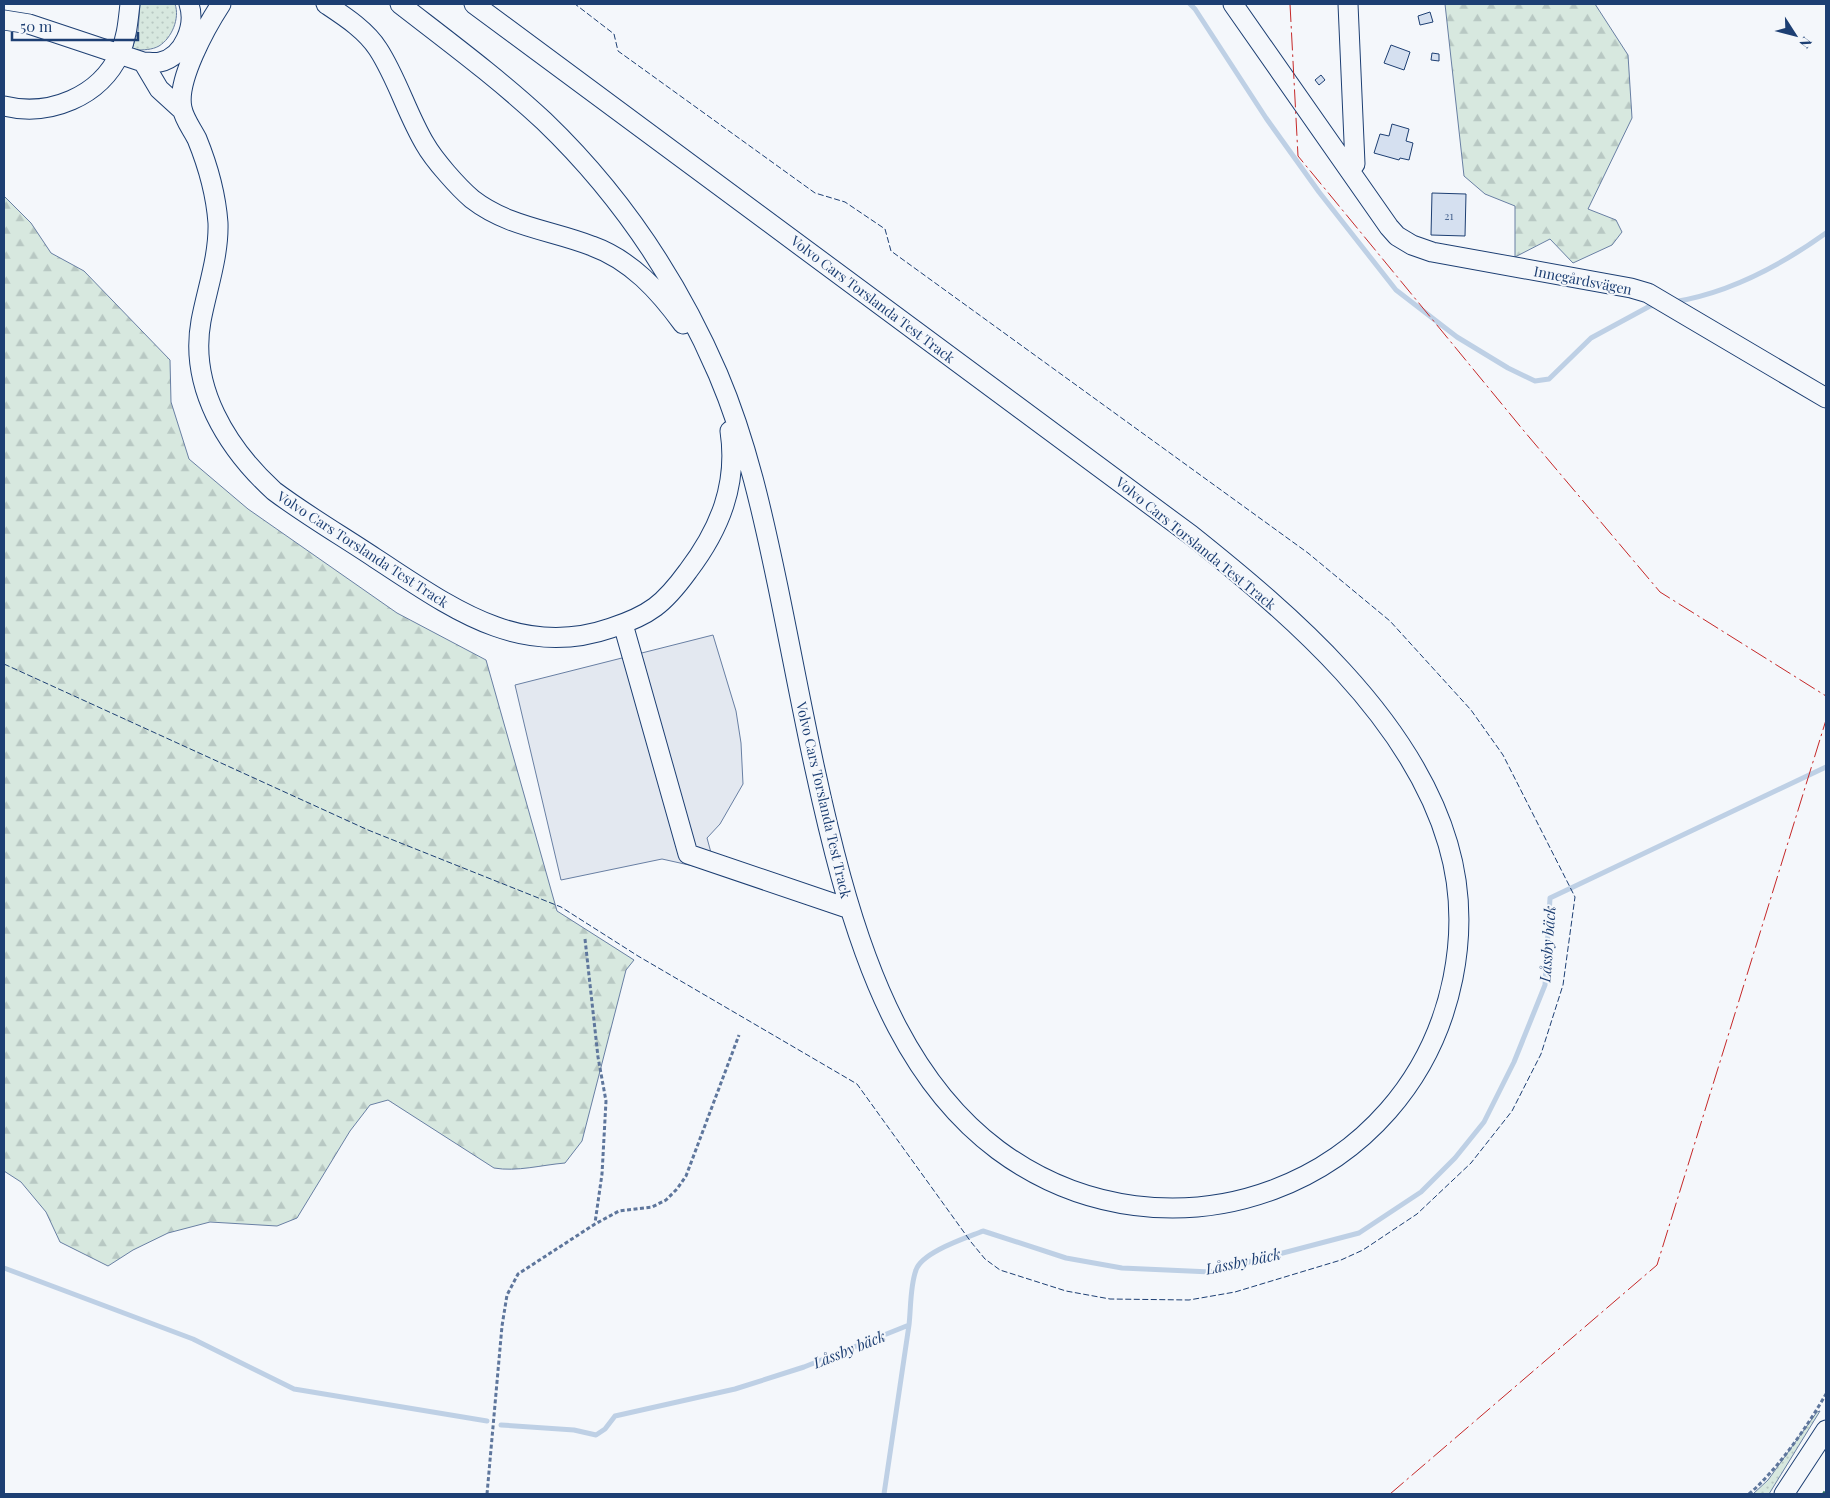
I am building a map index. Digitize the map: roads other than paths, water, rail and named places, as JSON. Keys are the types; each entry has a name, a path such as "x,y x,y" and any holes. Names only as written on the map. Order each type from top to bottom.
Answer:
{"street":[{"path":"4,106 38,110 73,100 98,84 120,53 128,30 130,4"},
{"path":"4,20 29,24 144,62 160,62 167,59 190,33 192,11 189,4"},
{"path":"182,110 184,80 221,4"},
{"name":"Volvo Cars Torslanda Test Track","path":"326,4 344,16 377,47 425,145 472,198 513,222 593,246 615,257 638,272 655,289 694,340 724,408 731,441 732,474 724,510 713,534 697,559 664,601"},
{"name":"Volvo Cars Torslanda Test Track","path":"400,4 496,80 543,121 587,166 626,213 661,264 691,319 718,375 740,434 771,555 826,822 850,909 889,1010 917,1062 935,1088 960,1118 1002,1153 1056,1184 1115,1203 1178,1209 1240,1201 1284,1187 1324,1165 1350,1146 1373,1126 1413,1078 1428,1051 1450,992 1459,932 1459,900 1454,870 1436,810 1423,782 1390,730 1371,705 1285,615 1215,554 1141,497 474,4"},
{"name":"Innegårdsvägen","path":"1233,4 1397,236 1412,245 1432,252 1631,288 1659,298 1826,398"},
{"path":"1348,4 1355,164 1350,170"},
{"path":"144,62 159,89 182,110"},
{"name":"Volvo Cars Torslanda Test Track","path":"182,110 197,139 210,174 217,213 216,246 200,331 200,355 204,381 222,430 249,467 290,502 441,601 483,624 529,636 563,639 592,635 623,624 652,610 694,576 704,564 725,528 740,478 740,434"},
{"path":"623,624 688,854 850,909"},
{"path":"1784,1494 1826,1430"}],"waterway":[{"path":"1190,4 1266,118 1319,192 1396,290 1457,337 1508,368 1535,381 1549,379 1591,338 1650,306 1657,305"},
{"path":"1673,302 1714,292 1754,277 1826,233"},
{"name":"Låssby bäck","path":"501,1425 574,1430 596,1435 605,1429 615,1416 735,1389 804,1367 909,1325 913,1283 920,1263 945,1246 983,1231 1066,1258 1122,1268 1211,1272 1359,1233 1421,1192 1455,1158 1484,1122 1514,1062 1545,985 1550,898 1826,767"},
{"path":"4,1268 193,1339 294,1389 487,1421"},
{"path":"884,1494 909,1325"}]}
